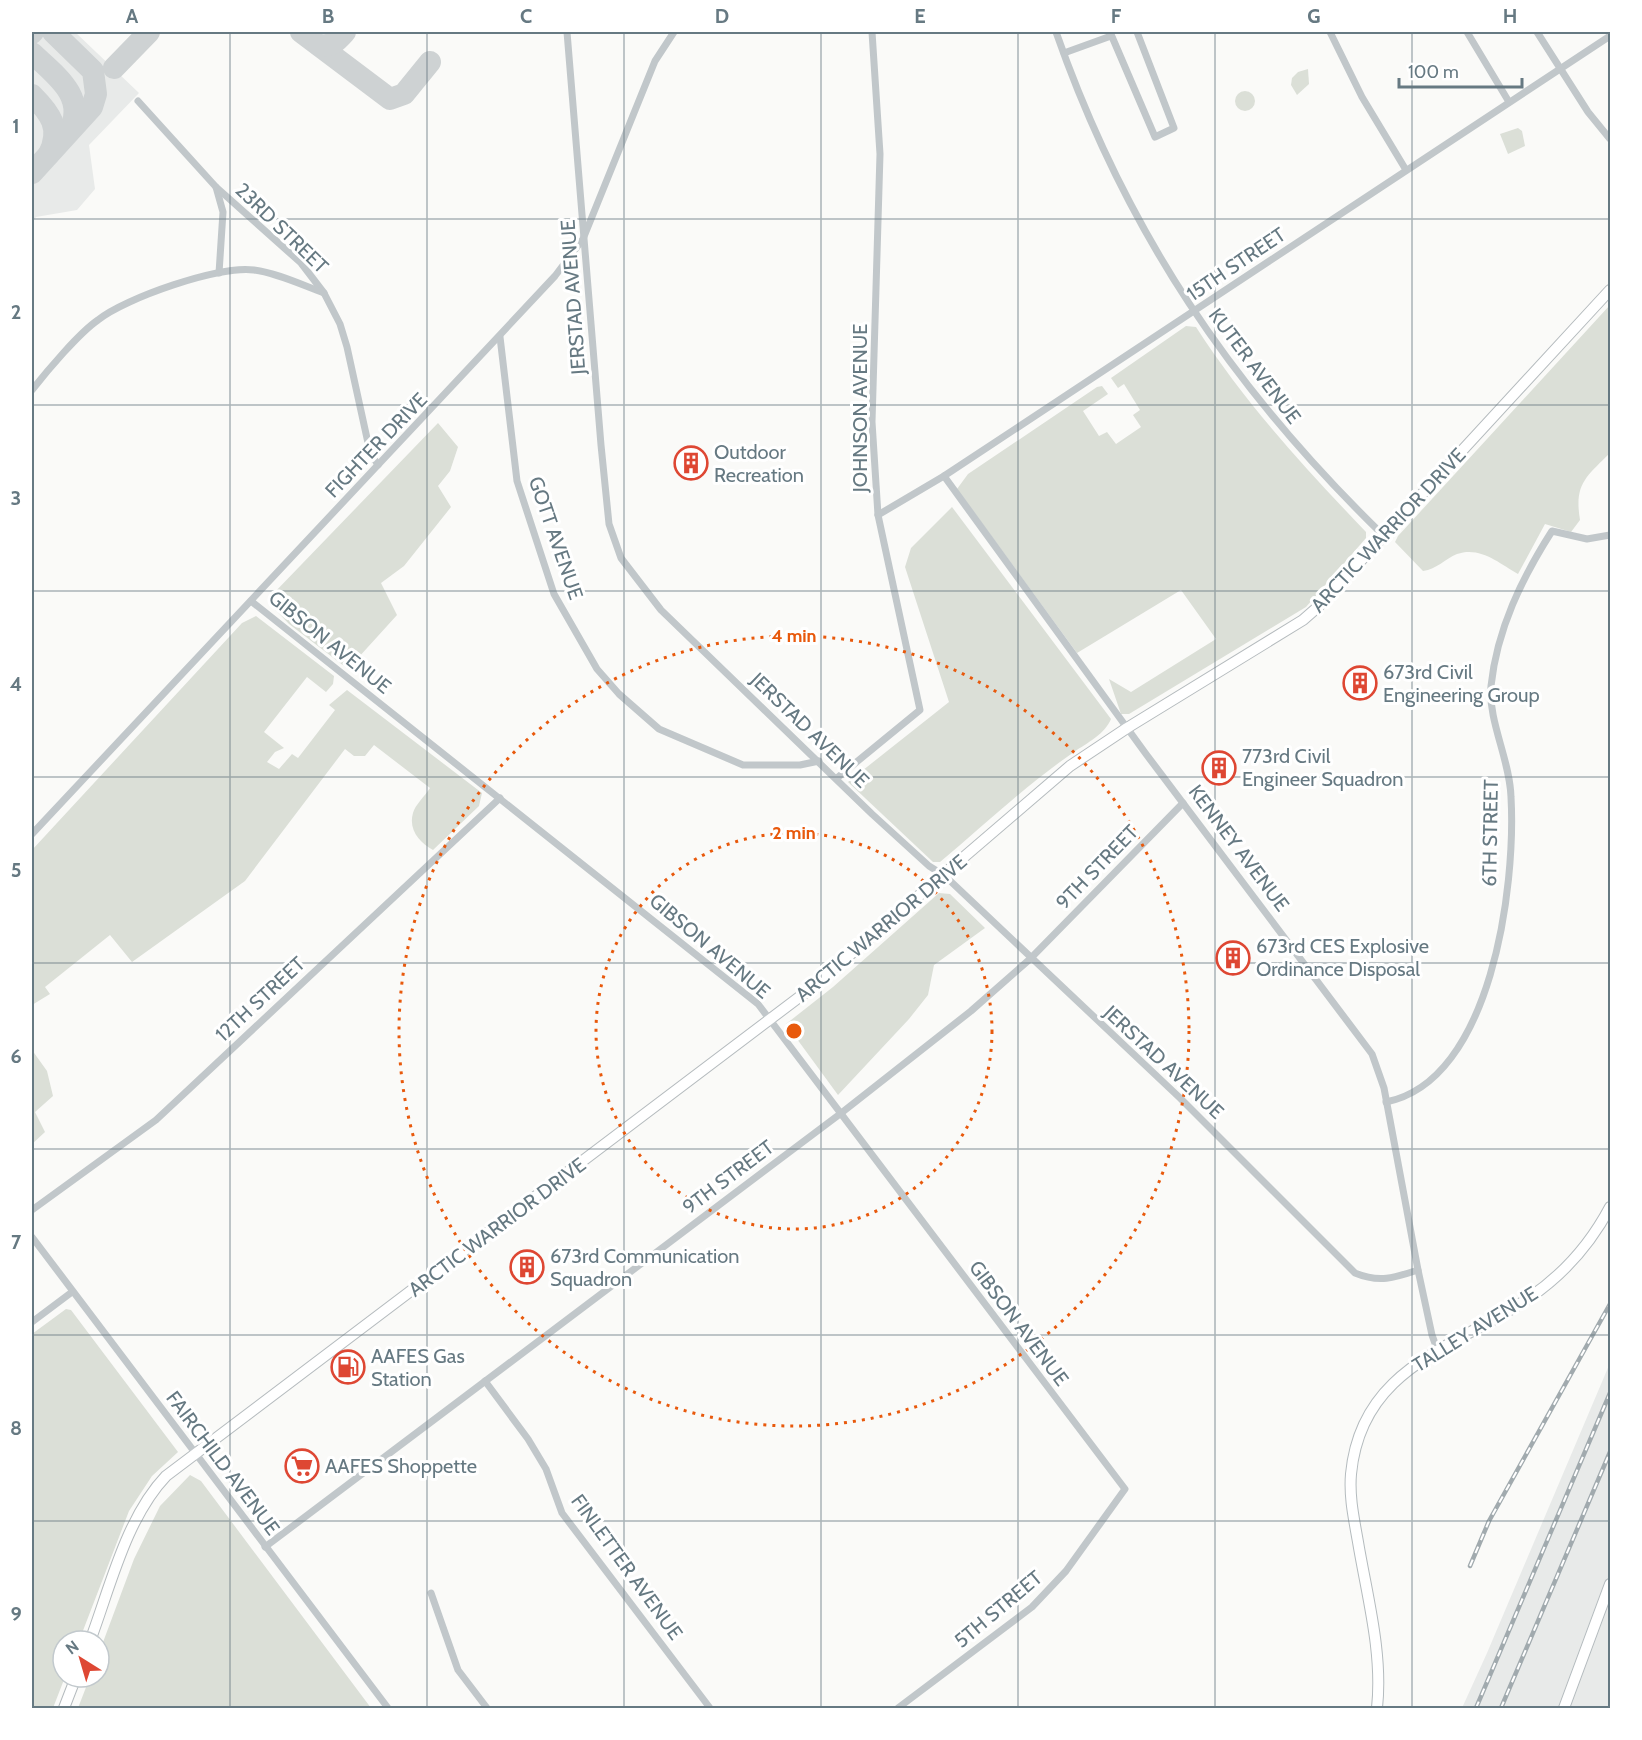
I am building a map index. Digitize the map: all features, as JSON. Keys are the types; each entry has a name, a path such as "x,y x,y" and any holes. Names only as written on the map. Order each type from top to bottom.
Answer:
{"main road":[{"name":"ARCTIC WARRIOR DRIVE","path":"95,1629 142,1507 166,1476 810,989 945,876 1070,766 1127,728 1303,620 1319,606 1611,290"},
{"name":"TALLEY AVENUE","path":"1377,1708 1377,1656 1350,1497 1351,1474 1358,1438 1374,1405 1397,1378 1437,1349 1528,1298 1552,1281 1590,1239 1611,1207"},
{"path":"1564,1708 1610,1587"},
{"path":"64,1708 71,1689"}],"street":[{"name":"JERSTAD AVENUE","path":"567,32 609,524 621,558 661,610 929,866 945,876 1030,959 1180,1098 1355,1274 1371,1280 1386,1280 1418,1270"},
{"name":"FIGHTER DRIVE","path":"32,834 555,276 584,239 655,61 674,32"},
{"name":"JOHNSON AVENUE","path":"837,778 920,710 878,516 872,422 880,153 872,32"},
{"name":"KUTER AVENUE","path":"1056,32 1096,135 1128,202 1194,312 1251,392 1296,446 1383,535"},
{"path":"1064,53 1111,34 1155,137 1174,128 1137,32"},
{"path":"1330,32 1362,97 1406,170"},
{"path":"1467,32 1509,102"},
{"path":"1537,32 1588,112 1611,139"},
{"name":"15TH STREET","path":"878,516 944,476 1194,312 1610,34"},
{"name":"23RD STREET","path":"138,101 216,187 301,263 324,293 340,324 370,452 378,465"},
{"name":"23RD STREET","path":"216,187 223,212 219,273"},
{"name":"23RD STREET","path":"32,390 97,320 126,303 238,269 256,270 324,293"},
{"name":"GOTT AVENUE","path":"500,337 517,481 554,594 597,669 619,694 659,729 743,765 800,765 819,761"},
{"name":"KENNEY AVENUE","path":"944,476 1127,728 1372,1054 1386,1102 1418,1270 1437,1349"},
{"name":"6TH STREET","path":"1386,1102 1414,1093 1447,1063 1478,1011 1490,978 1504,907 1511,797 1506,758 1491,687 1510,608 1528,569 1552,531 1587,539 1611,536"},
{"name":"GIBSON AVENUE","path":"251,601 758,1004 1125,1489"},
{"name":"12TH STREET","path":"32,1210 156,1120 500,798"},
{"name":"9TH STREET","path":"265,1547 840,1114 980,1004 1030,959 1183,802"},
{"name":"FAIRCHILD AVENUE","path":"32,1237 388,1708"},
{"path":"32,1322 72,1292"},
{"name":"FINLETTER AVENUE","path":"485,1381 528,1439 546,1469 562,1513 710,1708"},
{"name":"5TH STREET","path":"898,1708 1032,1607 1066,1571 1125,1489"},
{"path":"431,1593 458,1670 487,1708"}],"shaded area":[{"path":"32,32 75,32 139,93 89,145 95,189 77,210 36,217 32,222"},
{"path":"1308,69 1309,84 1297,95 1291,85 1292,78 1298,72"},
{"path":"1245,91 1252,94 1255,101 1252,108 1245,111 1238,108 1235,101 1238,94"},
{"path":"1518,128 1522,131 1525,146 1508,154 1500,134"},
{"path":"1610,305 1610,453 1584,482 1579,498 1580,520 1571,532 1545,524 1518,574 1489,557 1474,552 1457,554 1423,571 1395,542 1398,536"},
{"path":"1186,326 1196,327 1255,408 1298,459 1366,532 1366,538 1306,607 1129,714 1121,714 1109,679 1131,692 1216,639 1181,590 1077,653 957,489 968,474 1097,387 1102,386 1108,394 1083,411 1099,436 1107,432 1116,444 1141,427 1133,415 1140,410 1124,384 1118,388 1111,378"},
{"path":"438,423 458,447 450,471 438,486 451,507 404,566 381,583 397,615 348,669 289,624 270,604 273,594"},
{"path":"952,507 1111,719 1105,729 1095,738 1039,778 940,862 933,862 848,782 949,702 905,567 911,548"},
{"path":"256,616 334,676 333,684 326,692 307,677 264,732 284,748 275,752 267,762 279,769 292,754 298,758 335,710 329,705 347,690 482,793 479,806 433,850 416,835 412,825 413,813 430,788 374,745 365,756 354,756 345,749 245,881 132,962 110,935 45,987 50,994 32,1005 32,850 242,623"},
{"path":"939,893 950,894 985,928 934,965 928,995 909,1019 838,1095 786,1024 833,987"},
{"path":"32,1050 47,1071 53,1096 35,1112 45,1132 32,1144"},
{"path":"66,1309 71,1310 178,1452 152,1476 129,1511 84,1629 51,1629 51,1689 60,1689 53,1708 32,1708 32,1334"},
{"path":"1610,1363 1610,1708 1462,1708 1487,1653"},
{"path":"190,1475 201,1481 371,1708 78,1708 85,1689 111,1689 111,1629 108,1629 134,1559 160,1506"}],"taxiway":[{"path":"32,173 92,107 96,94 93,71 53,32"},
{"path":"114,68 149,32"},
{"path":"301,32 390,99 404,94 430,62"},
{"path":"319,45 334,43 345,32"},
{"path":"32,53 59,78 72,97 74,119 69,132"},
{"path":"32,95 52,121 54,136 49,154"}],"railway":[{"path":"1470,1566 1489,1521 1610,1304"},
{"path":"1476,1708 1610,1393"},
{"path":"1501,1708 1610,1452"}],"place":[{"name":"Outdoor Recreation","path":"691,463"},
{"name":"673rd Civil Engineering Group","path":"1360,683"},
{"name":"773rd Civil Engineer Squadron","path":"1219,768"},
{"name":"673rd CES Explosive Ordinance Disposal","path":"1233,958"},
{"name":"673rd Communication Squadron","path":"527,1267"},
{"name":"AAFES Gas Station","path":"348,1367"},
{"name":"AAFES Shoppette","path":"302,1466"}]}
